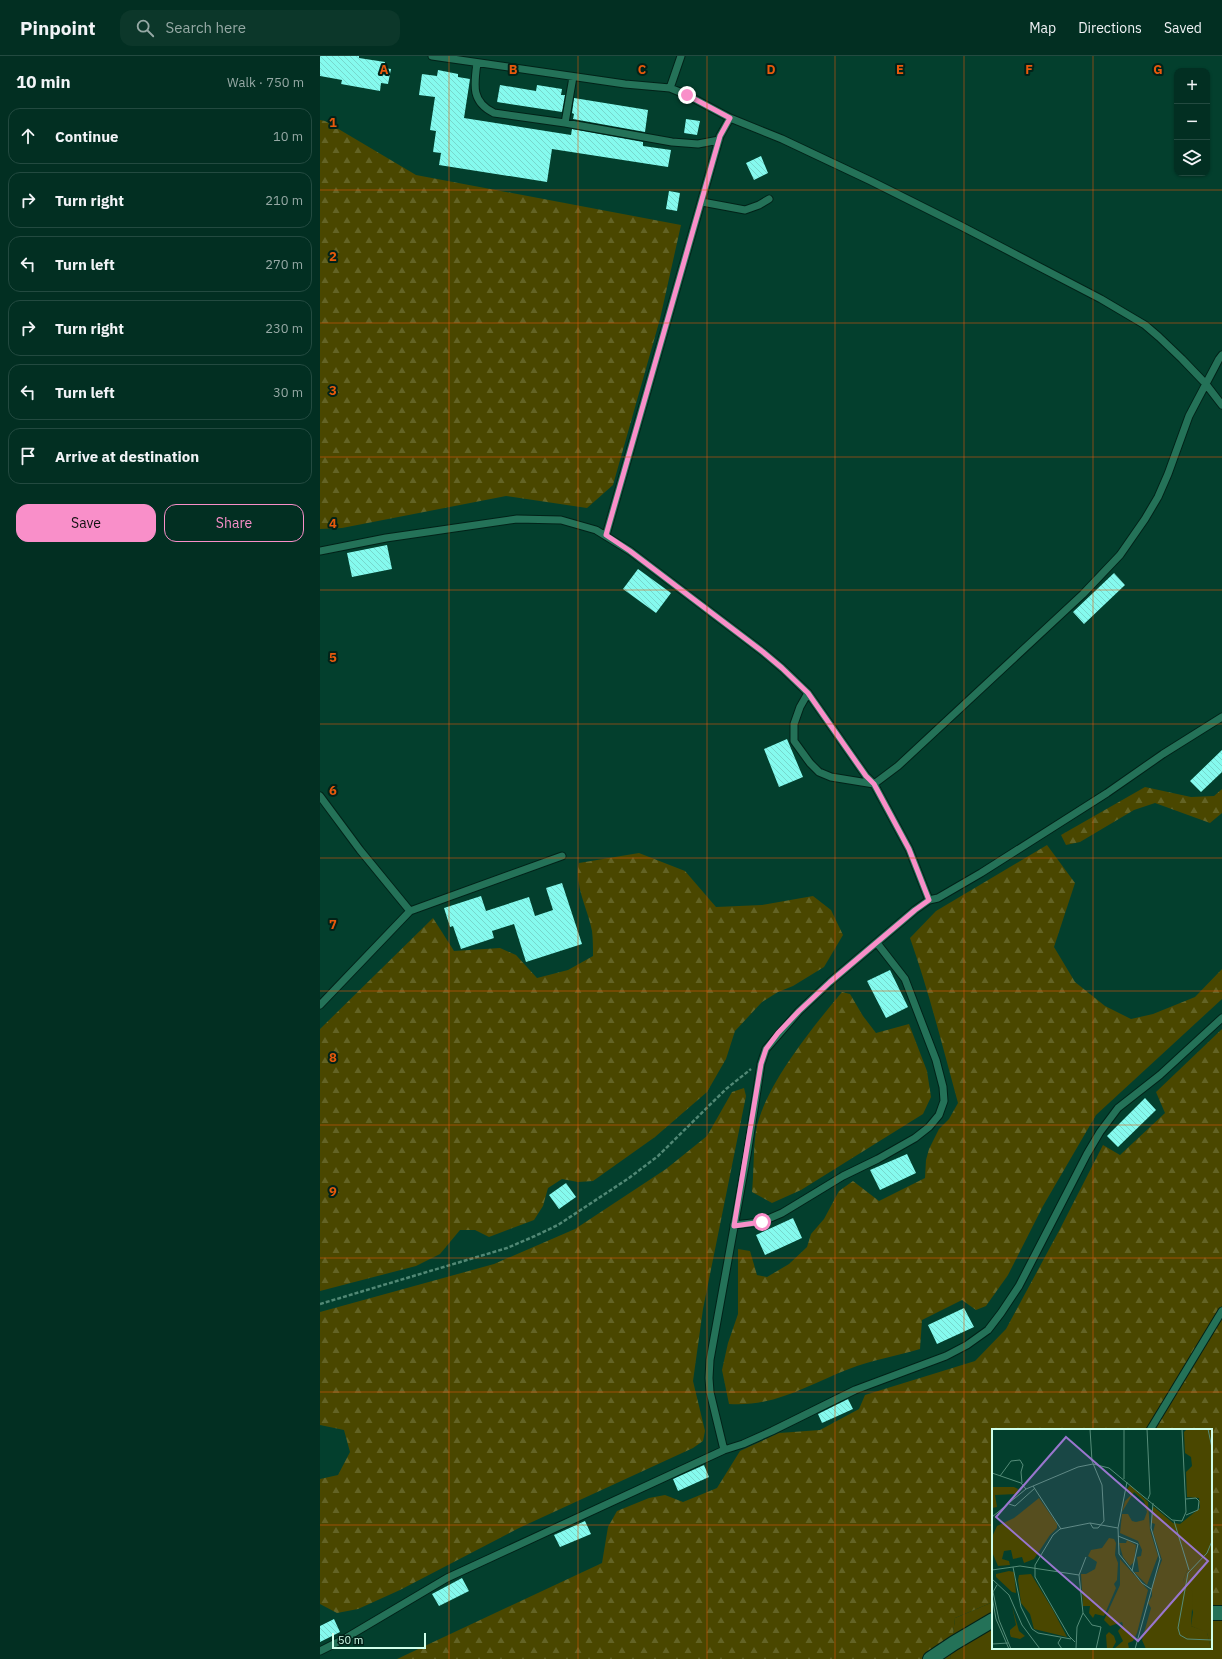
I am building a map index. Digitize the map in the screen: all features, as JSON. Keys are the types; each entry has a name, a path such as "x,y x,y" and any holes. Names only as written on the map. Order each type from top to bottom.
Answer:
{"street":[{"path":"930,1659 992,1621"}],"lane":[{"path":"432,56 625,84 670,88 687,95 730,118 782,139 871,181 1101,299 1150,329 1205,383 1222,405"},
{"path":"670,88 681,56"},
{"path":"477,63 475,77 476,92 479,101 483,108 494,113 565,123 672,142 698,144 719,140"},
{"path":"565,123 573,77"},
{"path":"606,535 719,140 730,118"},
{"path":"702,202 745,210 770,199"},
{"path":"808,693 800,707 794,724 794,741 818,772 831,777 874,784 898,766 1083,594 1120,555 1158,497 1189,416 1205,383 1222,355"},
{"path":"320,551 386,538 517,519 561,520 578,523 606,535 630,551 763,652 808,693 866,776 874,784 909,849 929,900"},
{"path":"724,1450 710,1392 709,1378 715,1331 761,1064 766,1049 778,1033 799,1011 830,982 909,914 929,900 938,898 981,873 1106,793 1186,738 1222,717"},
{"path":"320,796 360,850 410,911"},
{"path":"320,1005 410,911 562,856"},
{"path":"734,1226 762,1222 782,1213 843,1176 878,1159 915,1138 929,1127 939,1114 944,1101 943,1087 936,1060 905,979 877,943"},
{"path":"320,1651 344,1639 447,1578 724,1450 743,1444 772,1431 855,1390 946,1356 967,1345 988,1330 1001,1313 1018,1286 1087,1154 1100,1132 1118,1108 1160,1075 1222,1018"},
{"path":"1151,1429 1222,1311"}],"path":[{"path":"320,1304 507,1248 558,1225 629,1178 658,1156 726,1089 747,1071 761,1064"}],"green space":[{"path":"320,120 325,121 416,175 681,225 660,319 613,485 587,508 506,496 342,528 320,529"},
{"path":"1145,787 1191,797 1214,796 1222,789 1222,813 1210,823 1155,803 1134,810 1080,842 1066,845 1061,835"},
{"path":"1047,845 1075,883 1054,947 1075,982 1105,1006 1131,1019 1153,1014 1195,997 1222,969 1222,999 1096,1115 1043,1206 1008,1275 986,1306 976,1310 962,1300 922,1320 920,1349 858,1366 791,1394 762,1402 729,1404 722,1370 728,1343 738,1314 738,1249 750,1251 757,1275 767,1277 789,1264 807,1247 811,1234 824,1219 839,1191 853,1181 879,1201 925,1178 926,1160 929,1149 939,1129 949,1119 958,1103 930,999 910,938 936,911"},
{"path":"639,853 685,871 716,907 762,905 813,896 831,910 843,935 824,967 793,986 778,992 762,1002 735,1031 726,1059 707,1092 655,1137 593,1181 578,1182 562,1179 548,1188 543,1206 534,1220 489,1237 475,1230 460,1230 440,1254 416,1266 320,1291 320,1029 433,918 454,951 500,948 516,955 537,978 568,970 593,956 592,931 578,880 579,863"},
{"path":"842,992 850,994 863,1016 876,1033 909,1024 927,1071 931,1097 923,1114 801,1190 772,1203 752,1192 755,1138 761,1114 779,1076 804,1039"},
{"path":"1222,1029 1222,1604 1212,1604 1212,1429 992,1429 992,1602 955,1618 950,1659 397,1659 602,1563 608,1527 617,1511 649,1498 665,1495 683,1502 717,1488 740,1451 779,1433 820,1430 859,1409 865,1395 975,1361 1006,1329 1103,1145 1120,1155 1165,1113 1156,1092"},
{"path":"744,1088 746,1096 703,1309 693,1381 705,1431 703,1441 693,1448 519,1528 400,1590 358,1609 337,1613 320,1604 320,1479 338,1475 350,1452 344,1430 320,1425 320,1312 494,1264 575,1229 666,1169 707,1136 732,1092"},
{"path":"992,1602 992,1649 1212,1649 1212,1604 1222,1604 1222,1659 950,1659 955,1618"}],"building":[{"path":"320,56 359,56 359,58 385,62 384,68 391,69 388,84 381,83 380,91 341,84 342,80 320,76"},
{"path":"438,70 458,74 458,77 470,79 464,118 571,135 572,129 643,142 643,146 671,150 668,167 552,149 547,182 439,165 441,153 433,152 436,131 430,130 435,97 419,95 422,74 437,76"},
{"path":"500,85 536,91 537,85 562,89 561,95 565,95 562,112 497,102"},
{"path":"574,98 648,110 645,132 573,119 574,114 572,113"},
{"path":"686,119 700,121 697,135 684,133"},
{"path":"761,156 768,173 754,180 746,163"},
{"path":"669,191 680,193 677,211 666,209"},
{"path":"387,545 392,569 352,577 347,553"},
{"path":"638,569 671,593 656,613 623,589"},
{"path":"1114,573 1125,585 1084,624 1073,612"},
{"path":"787,739 803,777 779,787 764,749"},
{"path":"1222,750 1222,772 1201,792 1190,781"},
{"path":"562,883 582,944 526,962 514,924 492,931 494,938 461,949 453,926 450,927 444,908 481,896 486,911 529,897 535,916 553,910 546,888"},
{"path":"890,970 908,1007 886,1018 867,981"},
{"path":"1145,1098 1156,1110 1118,1147 1107,1136"},
{"path":"907,1154 916,1173 880,1190 870,1170"},
{"path":"566,1183 576,1197 559,1209 549,1195"},
{"path":"793,1218 802,1238 765,1255 756,1235"},
{"path":"964,1308 974,1327 937,1344 928,1325"},
{"path":"848,1399 853,1409 822,1423 818,1414"},
{"path":"704,1465 709,1477 678,1491 673,1479"},
{"path":"585,1521 591,1534 560,1547 554,1535"},
{"path":"462,1578 469,1591 439,1606 432,1594"},
{"path":"334,1619 340,1632 320,1642 320,1626"}],"route":[{"path":"687,95 730,118 720,136 606,535 630,551 763,652 808,693 866,776 874,784 909,849 929,900 915,910 830,982 799,1011 778,1033 766,1049 761,1064 734,1226 762,1222"}]}
